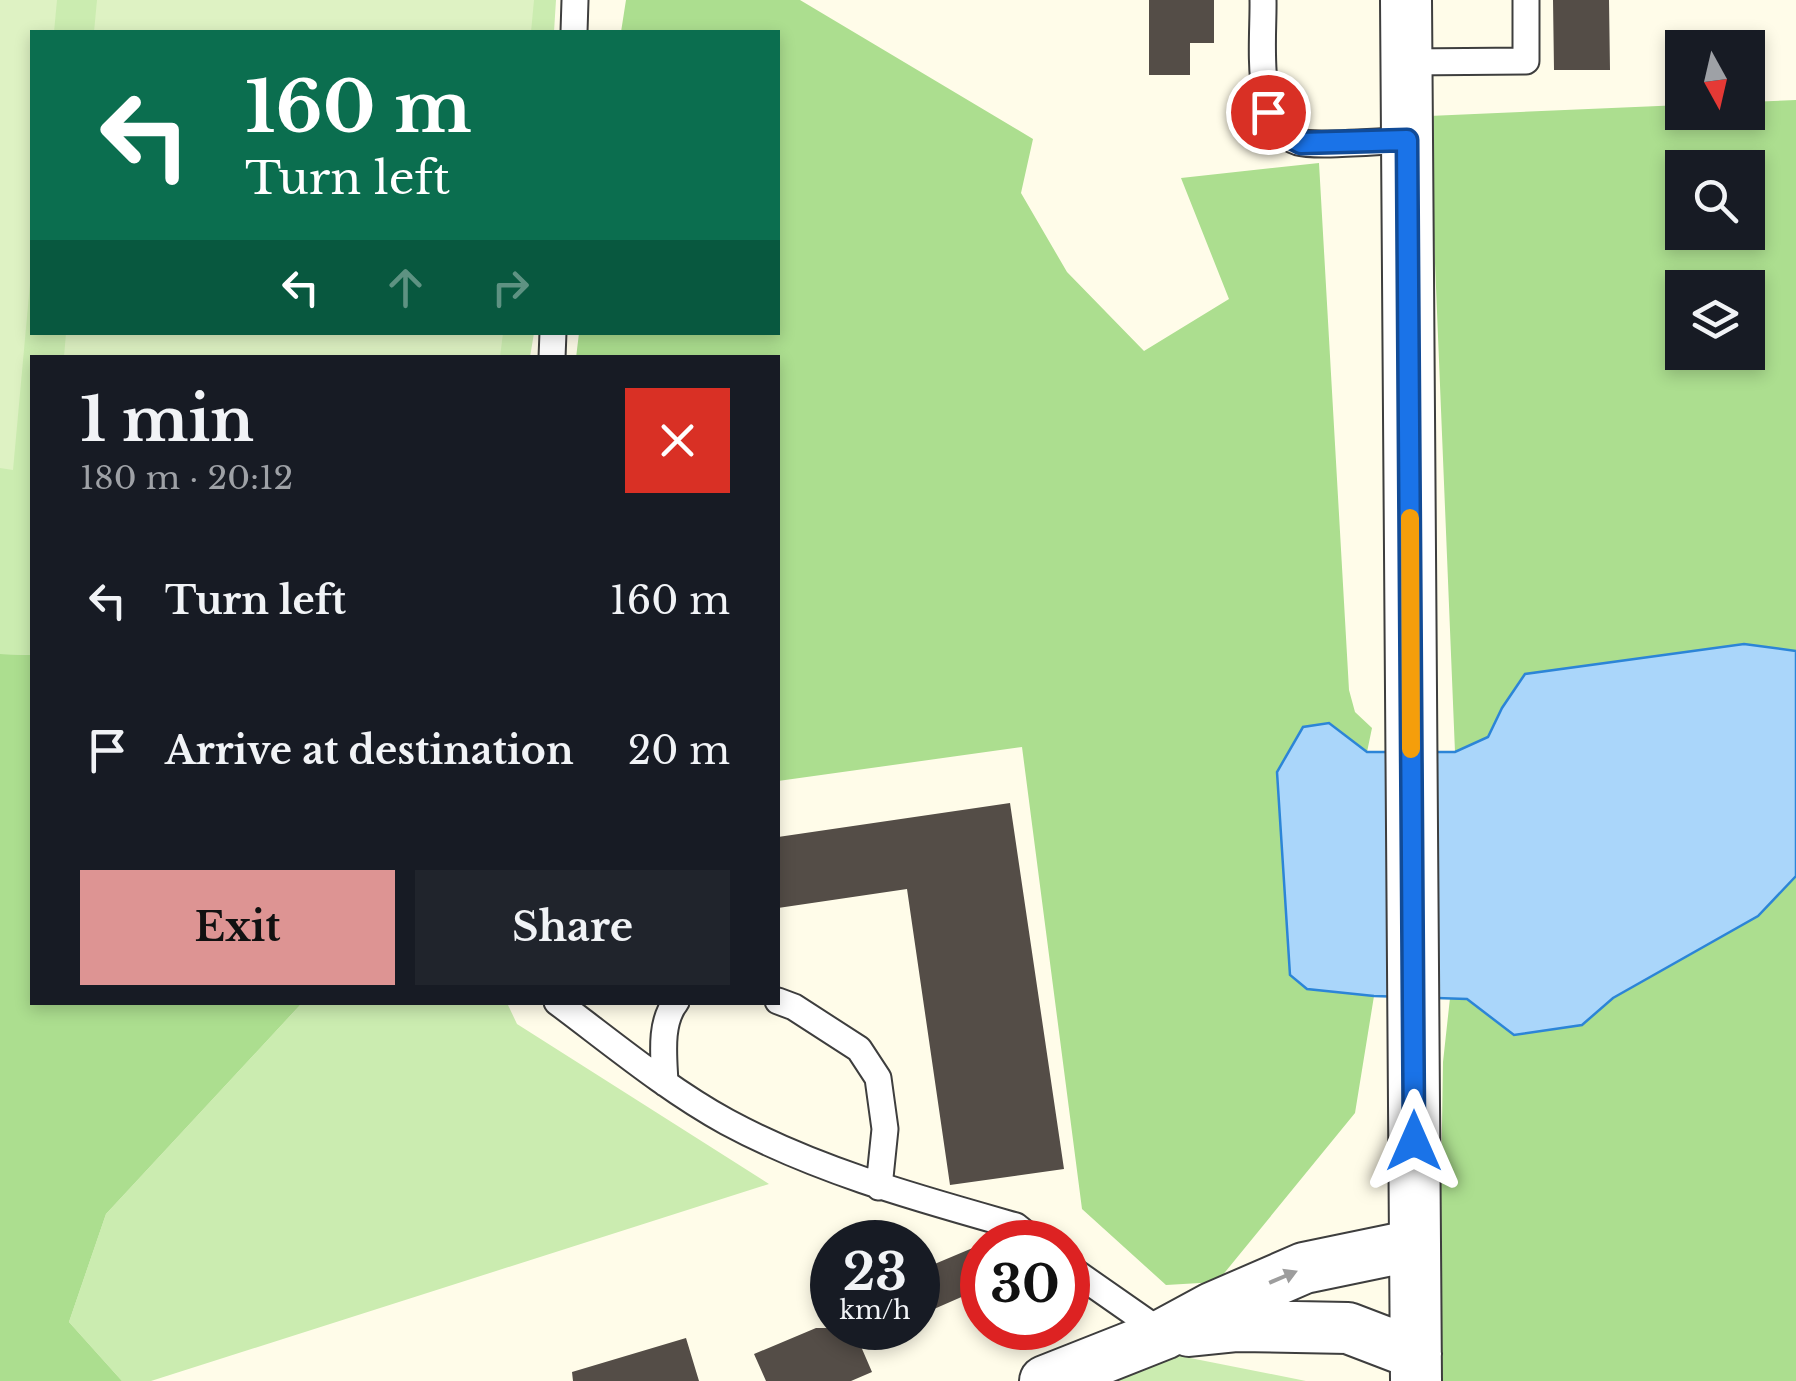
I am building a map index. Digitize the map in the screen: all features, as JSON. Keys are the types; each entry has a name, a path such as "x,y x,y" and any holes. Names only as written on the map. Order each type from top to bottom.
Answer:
{"street":[{"path":"1406,0 1416,1368"},
{"path":"1045,1381 1164,1334 1212,1308 1304,1268 1415,1245"},
{"path":"1164,1334 1238,1326 1348,1328 1416,1368"}],"lane":[{"path":"574,30 575,0"},
{"path":"1263,0 1266,100 1276,126 1301,143 1407,140"},
{"path":"1406,62 1526,61 1526,0"},
{"path":"780,1002 860,1049 878,1078 885,1129 879,1187"},
{"path":"561,1005 665,1082 727,1122 858,1181 995,1220"},
{"path":"665,1082 664,1042 673,1005"},
{"path":"1090,1282 1164,1334"}],"green space":[{"path":"0,0 556,0 554,30 30,30 30,335 534,335 530,355 30,355 30,655 0,654"},
{"path":"0,0 57,0 54,30 30,30 30,284 13,470 0,468"},
{"path":"97,0 534,0 531,30 94,30"},
{"path":"626,0 800,0 1033,139 1021,193 1067,272 1144,351 1229,299 1181,178 1319,163 1349,690 1355,712 1372,728 1367,752 1329,723 1304,727 1277,772 1290,975 1308,989 1374,996 1355,1113 1217,1282 1166,1285 1082,1209 1022,747 780,781 780,355 576,355 579,335 780,335 780,30 621,30"},
{"path":"1796,100 1796,651 1744,644 1502,708 1488,737 1455,752 1429,116 1665,106 1665,130 1765,130 1765,101"},
{"path":"66,335 503,335 500,355 64,355"},
{"path":"0,654 30,655 30,1005 300,1005 106,1214 69,1322 122,1381 0,1381"},
{"path":"1796,876 1796,1381 1438,1381 1443,1062 1450,998 1467,999 1514,1035 1582,1025 1613,998 1758,916"},
{"path":"300,1005 508,1005 517,1024 769,1184 151,1381 122,1381 69,1322 106,1214"},
{"path":"1180,1356 1306,1381 1109,1381"}],"water":[{"path":"1744,644 1796,651 1796,876 1758,916 1613,998 1582,1025 1514,1035 1467,999 1307,989 1290,975 1277,772 1303,727 1329,723 1367,752 1455,752 1488,737 1525,674"}],"building":[{"path":"1149,0 1214,0 1214,43 1190,43 1190,75 1149,75"},
{"path":"1553,0 1609,0 1610,70 1554,70"},
{"path":"1010,803 1064,1169 950,1185 907,889 780,908 780,837"},
{"path":"960,1253 960,1298 940,1306 940,1262"},
{"path":"810,1331 810,1350 862,1350 872,1372 851,1381 766,1381 754,1354"},
{"path":"686,1338 699,1381 573,1381 572,1372"}],"slow traffic":[{"path":"1410,518 1411,749"}],"route":[{"path":"1268,112 1276,126 1301,143 1407,140 1414,1141"}]}
